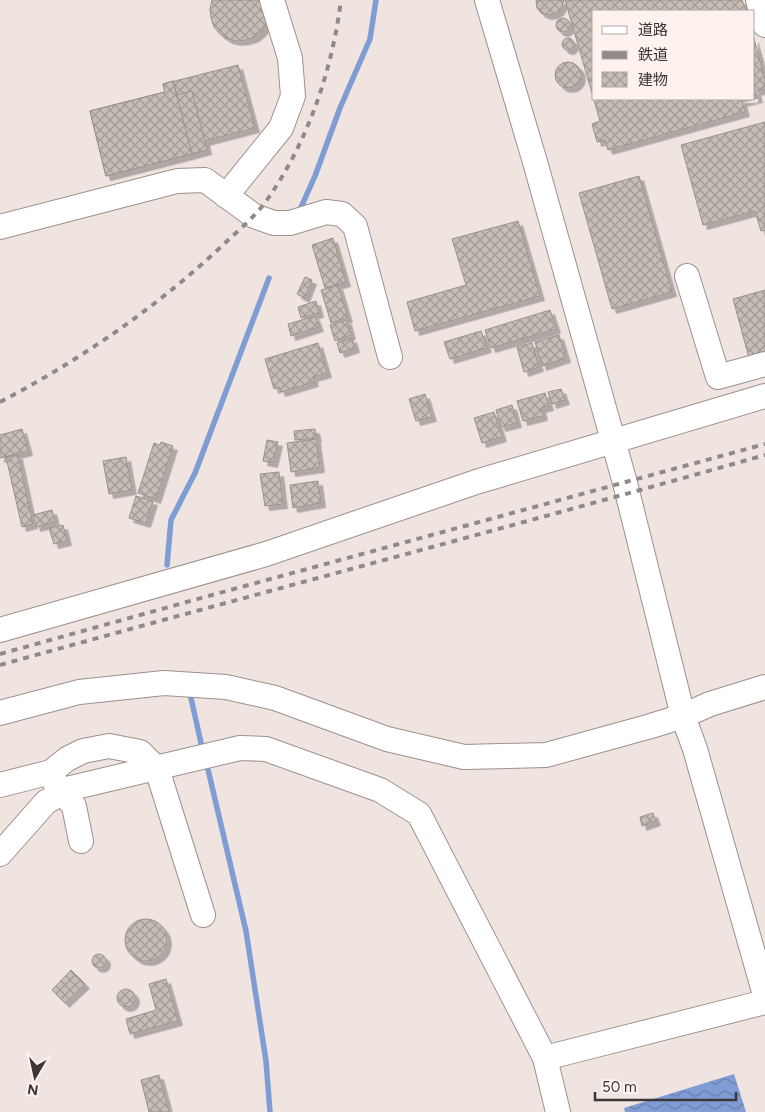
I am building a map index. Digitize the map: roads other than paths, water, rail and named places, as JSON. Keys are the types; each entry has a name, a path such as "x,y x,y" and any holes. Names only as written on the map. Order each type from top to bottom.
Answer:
{"street":[{"path":"226,196 281,128 293,96 290,58 272,0"},
{"path":"486,0 535,162 625,483 683,716 695,749 765,995"},
{"path":"758,0 765,25"},
{"path":"0,227 176,181 205,180 254,216 274,223 290,223 326,212 342,214 355,226 390,357"},
{"path":"687,276 718,377 765,364"},
{"path":"0,630 266,554 476,482 765,396"},
{"path":"0,713 79,692 164,683 226,687 275,698 387,739 464,757 546,755 683,716 710,704 765,687"},
{"path":"0,854 46,802 67,759 83,751 109,746 140,752 168,766"},
{"path":"0,785 57,782 71,788 240,748 266,748 380,790 419,814 545,1058 558,1112"},
{"path":"168,766 203,915"},
{"path":"57,782 74,806 81,841"},
{"path":"545,1058 765,1002"}],"water":[{"path":"734,1074 746,1112 625,1112 624,1108"}],"waterway":[{"path":"298,214 370,39 376,0"},
{"path":"167,565 171,520 195,473 269,278"},
{"path":"191,698 203,752"},
{"path":"206,761 246,931 266,1061 270,1112"}],"railway":[{"path":"0,402 59,369 146,310 200,266 259,210 296,152 317,103 332,52 341,0"},
{"path":"0,654 765,444"},
{"path":"0,665 765,455"}]}
